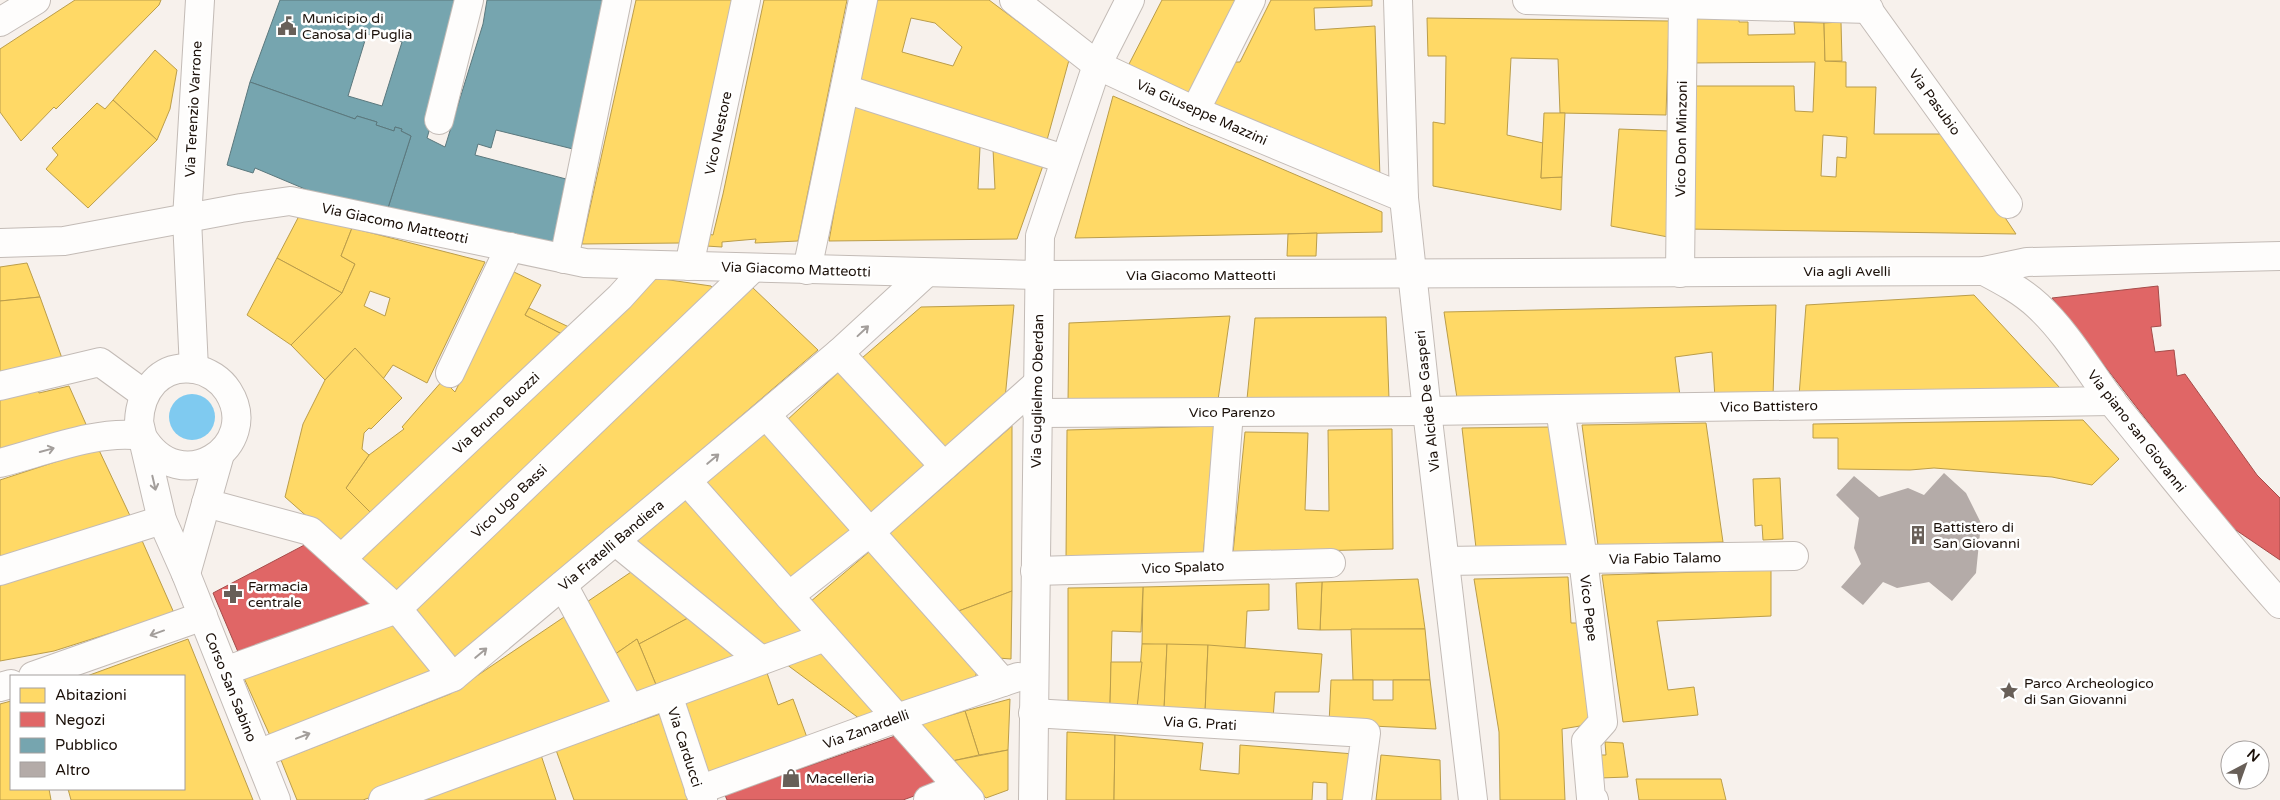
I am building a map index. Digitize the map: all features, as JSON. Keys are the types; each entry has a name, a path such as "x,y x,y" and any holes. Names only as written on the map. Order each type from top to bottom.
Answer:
{"street":[{"path":"0,22 36,0"},
{"name":"Via Terenzio Varrone","path":"194,369 187,219 200,0"},
{"path":"439,120 469,0"},
{"path":"564,258 617,0"},
{"name":"Vico Nestore","path":"689,266 746,0"},
{"path":"807,270 863,0"},
{"name":"Via Giuseppe Mazzini","path":"1014,0 1097,65 1195,110 1404,198"},
{"name":"Via Guglielmo Oberdan","path":"1033,800 1038,275 1040,236 1064,159 1097,65 1130,0"},
{"path":"1195,110 1251,0"},
{"name":"Via Alcide De Gasperi","path":"1398,0 1404,198 1473,800"},
{"path":"1527,0 1683,4 1865,5"},
{"name":"Vico Don Minzoni","path":"1680,273 1683,4"},
{"name":"Via Pasubio","path":"1865,5 2008,204"},
{"path":"845,89 1064,159"},
{"name":"Via Giacomo Matteotti","path":"0,243 64,241 290,201 585,263 1038,275 1413,274"},
{"path":"450,373 510,247"},
{"name":"Via agli Avelli","path":"1413,274 1984,271 2027,262 2280,256"},
{"name":"Via Bruno Buozzi","path":"341,559 620,297 649,264"},
{"name":"Vico Ugo Bassi","path":"225,671 396,609 753,268"},
{"name":"Via piano san Giovanni","path":"1984,271 2016,289 2038,306 2064,333 2112,402 2232,550 2280,604"},
{"name":"Via Fratelli Bandiera","path":"258,754 453,677 839,353 926,273"},
{"path":"839,353 944,466"},
{"path":"0,386 100,362 144,394"},
{"path":"186,574 220,454 231,439 234,431 236,421 234,403 225,386 219,380 203,371 194,369 170,371 151,384 144,394 139,408 142,436 150,449 162,459 176,465 192,466 207,462 220,454"},
{"path":"789,596 870,532 1037,384"},
{"name":"Vico Battistero","path":"1427,411 2112,402"},
{"name":"Vico Pepe","path":"1560,409 1583,559 1603,722 1586,741 1591,798 1594,800"},
{"name":"Vico Parenzo","path":"1037,413 1427,411"},
{"path":"1216,566 1230,412"},
{"path":"766,415 1003,682"},
{"path":"0,463 107,435 126,433 142,436"},
{"name":"Corso San Sabino","path":"142,436 162,520 186,574 276,800"},
{"path":"687,481 964,794"},
{"path":"206,502 310,531 396,609 453,677"},
{"path":"0,571 162,520"},
{"path":"615,541 761,660"},
{"name":"Via Fabio Talamo","path":"1446,561 1794,556"},
{"name":"Vico Spalato","path":"1035,571 1331,563"},
{"path":"562,585 630,709"},
{"path":"36,675 203,616"},
{"path":"383,800 825,637"},
{"name":"Via Zanardelli","path":"701,795 897,718 1034,672"},
{"name":"Via Carducci","path":"668,694 701,795"},
{"name":"Via G. Prati","path":"1033,713 1366,733 1357,800"},
{"path":"928,800 964,794"}],"water":[{"path":"188,394 196,394 205,398 211,404 215,417 211,430 205,436 196,440 188,440 179,436 173,430 169,421 169,413 173,404 179,398"}],"building: Abitazioni":[{"path":"75,0 161,0 159,5 56,109 54,107 21,141 0,112 0,49"},
{"path":"636,0 735,0 680,243 582,244"},
{"path":"764,0 847,0 798,241 755,243 756,239 722,242 722,247 706,246 708,234 713,235 723,194"},
{"path":"877,0 989,0 1069,60 1047,140 860,80","holes":["911,18 935,23 962,47 953,66 902,52"]},
{"path":"1162,0 1238,0 1192,95 1128,66"},
{"path":"1271,0 1372,0 1372,6 1314,8 1315,30 1375,26 1380,178 1210,104 1229,62 1240,62"},
{"path":"1739,17 1739,22 1748,22 1748,35 1795,34 1794,22 1824,23 1825,61 1846,62 1846,87 1876,87 1874,134 1949,134 2016,234 1686,229 1689,86 1794,86 1795,111 1813,112 1815,62 1690,63 1691,18","holes":["1823,135 1847,137 1846,158 1837,157 1836,177 1821,176"]},
{"path":"1427,18 1669,21 1666,115 1560,113 1558,59 1511,58 1507,135 1543,143 1541,178 1562,177 1561,210 1433,186 1433,122 1445,124 1446,56 1428,56"},
{"path":"1841,22 1842,61 1825,61 1824,23"},
{"path":"155,50 177,70 170,109 157,140 113,100"},
{"path":"1113,96 1382,212 1382,232 1075,238"},
{"path":"113,100 157,140 88,208 46,169 58,155 52,148 97,103 105,109"},
{"path":"853,105 980,147 978,189 995,189 993,149 1045,160 1017,239 829,241"},
{"path":"1544,113 1565,113 1562,177 1541,178"},
{"path":"1619,129 1670,131 1668,237 1611,226"},
{"path":"299,216 352,228 341,256 355,264 342,293 277,258"},
{"path":"352,228 485,262 427,383 393,365 383,379 355,348 325,380 291,345 342,293 355,264 341,256","holes":["370,291 390,298 385,316 364,306"]},
{"path":"1317,233 1316,256 1287,256 1288,234"},
{"path":"277,258 342,293 291,345 247,315"},
{"path":"27,263 40,297 0,301 0,267"},
{"path":"514,272 541,285 525,315 566,336 376,518 346,488 369,455 404,429 402,427 443,380 455,392"},
{"path":"649,277 711,286 714,290 395,600 355,563"},
{"path":"752,287 818,350 452,664 409,612"},
{"path":"1974,295 2060,388 2051,399 1799,396 1806,305"},
{"path":"40,297 63,361 0,375 0,301"},
{"path":"1014,305 1005,399 946,448 862,358 921,307"},
{"path":"1776,305 1773,396 1715,398 1712,352 1675,357 1680,396 1457,398 1444,312"},
{"path":"529,308 571,328 566,336 525,315"},
{"path":"1230,316 1218,400 1068,402 1069,323"},
{"path":"1386,317 1389,399 1247,399 1255,318"},
{"path":"355,348 402,398 371,429 369,428 364,433 362,449 369,455 346,488 376,518 345,550 285,497 303,424 325,380"},
{"path":"840,371 927,465 871,516 785,422"},
{"path":"37,386 39,393 69,386 89,431 0,459 0,395"},
{"path":"2083,420 2119,459 2092,485 2052,477 1934,468 1910,470 1838,469 1838,438 1813,438 1813,424"},
{"path":"1706,423 1723,542 1598,545 1582,425"},
{"path":"1012,426 1012,591 956,612 887,536"},
{"path":"1218,426 1203,554 1066,560 1067,430"},
{"path":"1552,427 1572,546 1476,548 1462,428"},
{"path":"1392,429 1393,549 1233,553 1245,432 1308,433 1305,510 1329,511 1328,430"},
{"path":"764,432 850,531 793,580 707,482"},
{"path":"98,448 133,522 0,562 0,480"},
{"path":"1780,478 1783,539 1763,540 1762,525 1755,526 1753,479"},
{"path":"686,497 811,634 768,652 632,544"},
{"path":"140,536 174,613 54,651 0,661 0,580"},
{"path":"870,551 978,666 975,679 904,704 810,602"},
{"path":"634,570 688,618 639,644 637,639 611,657 581,606"},
{"path":"1771,570 1771,616 1657,621 1668,690 1694,687 1698,715 1623,722 1602,575"},
{"path":"1568,577 1571,623 1580,623 1592,724 1562,729 1565,800 1500,800 1499,732 1474,579"},
{"path":"1418,579 1425,629 1320,630 1322,582"},
{"path":"1322,582 1320,630 1298,629 1296,583"},
{"path":"1269,584 1269,610 1247,611 1245,648 1142,644 1143,587"},
{"path":"1143,587 1141,632 1112,631 1110,705 1068,702 1068,588"},
{"path":"1012,591 1011,659 998,658 956,612"},
{"path":"567,615 617,708 363,800 297,800 281,760 450,694"},
{"path":"688,618 738,660 659,692 639,644"},
{"path":"395,619 436,675 272,740 244,678"},
{"path":"1351,629 1425,629 1430,680 1353,680"},
{"path":"188,639 253,800 71,800 68,790 185,790 185,675 90,675"},
{"path":"637,639 659,692 636,701 611,657"},
{"path":"1142,644 1167,644 1164,710 1137,708"},
{"path":"1167,644 1208,645 1205,713 1164,710"},
{"path":"1208,645 1322,654 1319,692 1275,692 1273,719 1205,713"},
{"path":"821,650 878,713 860,719 786,664"},
{"path":"1111,662 1142,662 1137,708 1110,705"},
{"path":"766,670 778,705 793,699 809,743 706,779 679,701"},
{"path":"1331,680 1373,680 1373,700 1393,700 1393,680 1430,680 1436,729 1329,724"},
{"path":"1010,699 1008,750 979,755 965,711"},
{"path":"10,701 10,790 49,790 51,800 0,800 0,704"},
{"path":"965,711 979,755 952,761 917,725"},
{"path":"660,714 690,800 574,800 556,750"},
{"path":"1067,732 1115,735 1114,800 1066,800"},
{"path":"1115,735 1203,743 1200,770 1239,774 1240,745 1354,754 1348,800 1327,800 1327,783 1313,782 1312,800 1114,800"},
{"path":"1605,742 1623,743 1628,777 1600,778 1600,755 1606,755"},
{"path":"1008,750 1008,790 986,798 952,761"},
{"path":"541,755 556,800 420,800"},
{"path":"1381,755 1440,760 1441,800 1376,800"},
{"path":"1636,779 1721,779 1726,800 1639,800"}],"building: Negozi":[{"path":"2158,286 2161,326 2151,327 2155,352 2174,350 2177,376 2185,374 2257,475 2280,498 2280,560 2227,524 2052,298"},
{"path":"312,541 376,606 241,659 213,593"},
{"path":"898,735 938,782 936,788 903,800 727,800 725,795"}],"building: Pubblico":[{"path":"280,0 468,0 427,138 445,147 483,24 487,0 605,0 573,149 496,130 491,148 478,144 475,155 566,179 553,243 387,211 411,136 401,131 402,129 395,127 394,131 376,125 377,122 357,116 355,119 250,82","holes":["381,33 402,42 382,106 348,96 367,34 379,37"]},
{"path":"250,82 355,119 357,116 377,122 376,125 394,131 395,127 402,129 401,131 411,136 387,211 331,200 255,168 253,173 227,165"}],"building: Altro":[{"name":"Battistero di San Giovanni","path":"1944,473 1966,493 1981,523 1976,573 1952,601 1929,582 1897,588 1883,582 1863,605 1841,587 1861,564 1854,548 1859,518 1836,495 1854,476 1879,497 1908,488 1924,495"}],"place":[{"name":"Municipio di Canosa di Puglia","path":"287,26"},
{"name":"Battistero di San Giovanni","path":"1918,535"},
{"name":"Farmacia centrale","path":"233,594"},
{"name":"Parco Archeologico di San Giovanni","path":"2009,691"},
{"name":"Macelleria","path":"791,778"}]}
